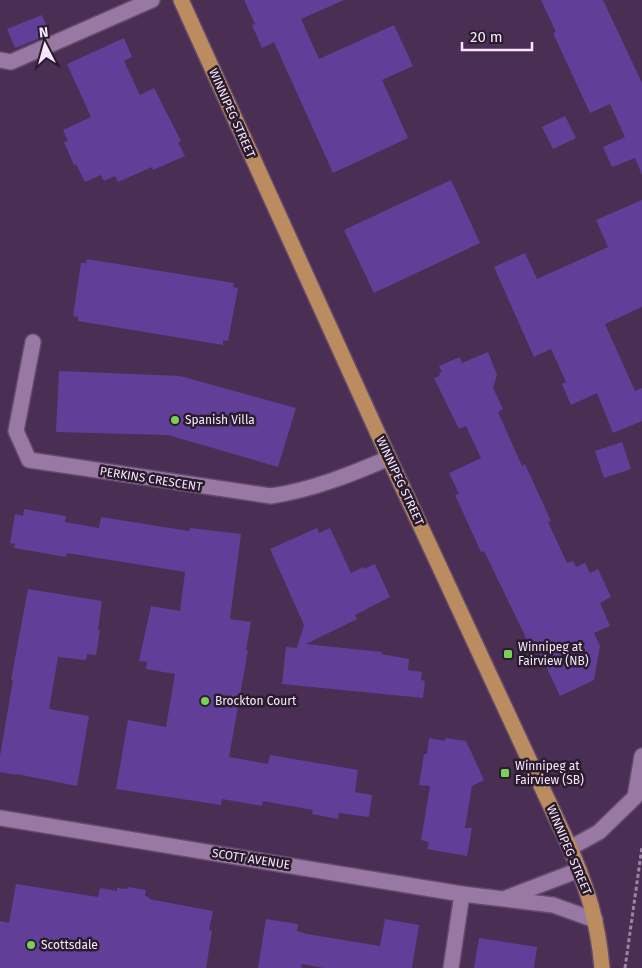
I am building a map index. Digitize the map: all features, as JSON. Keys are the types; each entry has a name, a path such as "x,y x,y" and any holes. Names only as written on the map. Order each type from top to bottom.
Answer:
{"main road":[{"name":"WINNIPEG STREET","path":"181,0 389,458 570,848 589,897 599,937 602,968"}],"street":[{"path":"0,60 11,62 152,0"},
{"name":"PERKINS CRESCENT","path":"33,342 16,431 30,460 271,496 305,489 359,471 389,458"},
{"path":"570,848 599,832 635,797 642,756"},
{"name":"SCOTT AVENUE","path":"0,818 462,894 553,905 595,920"},
{"name":"SCOTT AVENUE","path":"503,900 579,870"},
{"path":"451,968 462,894"}],"path":[{"path":"625,968 642,847"}],"building":[{"path":"244,0 344,0 301,19 319,59 394,25 413,66 382,80 408,138 333,173 274,42 262,48 252,25 255,24"},
{"path":"541,0 603,0 642,83 642,175 635,158 612,167 603,147 625,137 610,104 590,113 553,33 556,32"},
{"path":"42,15 50,34 15,48 7,29"},
{"path":"124,38 132,57 124,61 140,95 154,88 181,141 178,142 185,156 153,170 152,167 118,182 115,176 104,181 101,175 85,182 76,164 74,165 64,142 68,141 63,130 91,117 67,64"},
{"path":"565,116 576,138 553,149 542,127"},
{"path":"451,180 480,243 374,293 344,230"},
{"path":"642,200 642,307 605,324 635,391 642,388 642,421 613,433 597,393 571,405 562,384 566,382 551,349 534,357 494,267 525,253 537,279 608,247 596,220"},
{"path":"87,259 234,283 233,287 238,288 228,341 223,340 223,345 78,321 78,317 73,316 81,263 86,263"},
{"path":"488,352 497,375 493,388 503,409 498,412 522,466 525,464 551,521 548,522 567,563 573,561 576,567 585,563 590,573 598,569 611,597 600,603 610,626 594,633 600,646 594,680 560,696 536,645 531,648 484,551 481,552 455,495 459,494 449,473 481,458 466,426 459,429 434,378 440,376 439,373 442,372 439,366 460,357 462,363"},
{"name":"Spanish Villa","path":"59,371 180,376 296,408 278,467 168,435 56,432"},
{"path":"622,442 631,469 604,478 595,451"},
{"path":"24,509 66,516 65,522 99,528 101,517 189,531 190,528 241,534 230,619 251,622 246,650 248,650 229,757 268,764 270,755 358,770 355,792 372,795 369,817 339,813 338,819 312,814 313,810 263,801 262,806 222,799 221,805 116,789 128,720 166,727 175,674 146,669 147,662 139,661 151,606 180,611 185,572 67,553 66,557 14,548 15,544 10,543 15,514 23,516"},
{"path":"317,528 319,533 330,528 351,573 375,564 390,597 355,615 357,619 306,644 382,652 381,654 409,659 408,670 422,672 421,680 425,681 423,698 282,684 286,647 297,648 304,625 270,549"},
{"path":"28,589 102,601 96,655 87,654 86,660 58,657 49,709 89,716 77,786 0,772 0,756 13,680 11,680"},
{"path":"429,738 445,741 445,738 466,741 484,780 472,786 465,828 472,828 467,856 427,849 429,842 421,840 430,786 419,785 424,754 427,754"},
{"path":"16,884 98,897 100,888 117,891 117,888 127,889 128,887 146,890 145,896 149,897 149,899 213,911 209,930 212,931 206,968 0,968 0,921 9,923"},
{"path":"266,919 298,924 297,931 307,934 380,946 385,919 419,925 412,968 324,968 302,964 301,968 258,968"},
{"path":"479,938 537,947 534,968 474,968"}],"place":[{"name":"Spanish Villa","path":"175,420"},
{"name":"Winnipeg at Fairview (NB)","path":"508,654"},
{"name":"Brockton Court","path":"205,701"},
{"name":"Winnipeg at Fairview (SB)","path":"505,773"},
{"name":"Scottsdale","path":"31,945"}]}
